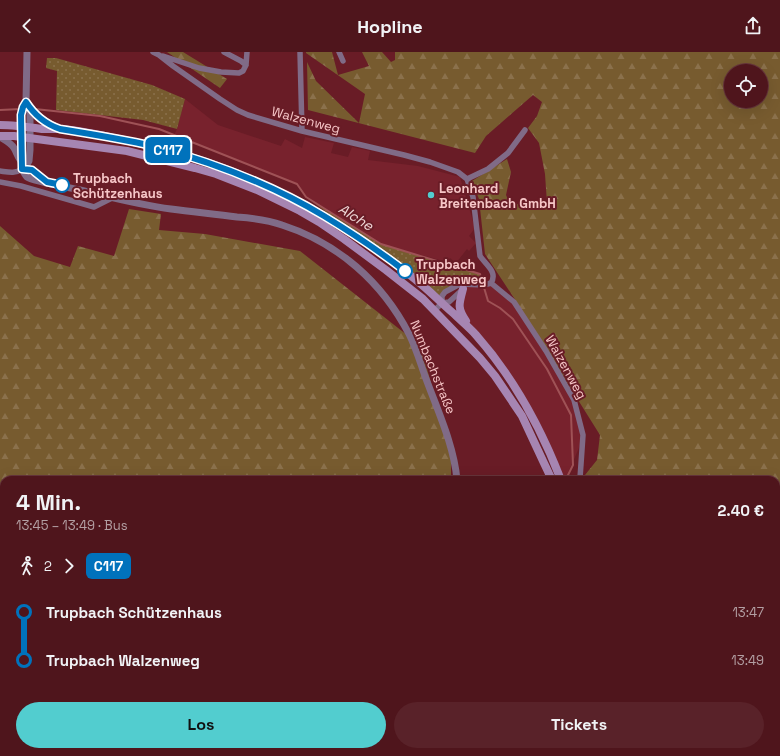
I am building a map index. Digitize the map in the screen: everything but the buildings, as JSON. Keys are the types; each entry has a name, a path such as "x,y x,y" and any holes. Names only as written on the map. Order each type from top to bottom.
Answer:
{"main road":[{"path":"26,102 32,113 46,123 60,129"},
{"path":"0,125 60,129 114,138 164,150 218,167 260,184 310,208 376,249 405,271 475,333"},
{"path":"0,137 9,136 54,141 127,151 151,156 216,174 257,190 300,211 338,235 422,299 480,358 495,376 522,416 550,476"},
{"path":"464,287 459,303 461,314 495,358 529,411 553,458 560,476"}],"street":[{"path":"22,169 22,138 20,126 23,107 26,102 27,52"},
{"path":"224,52 246,65"},
{"path":"156,54 199,68 221,72 239,73 243,71 246,65 246,52"},
{"path":"300,52 302,131"},
{"path":"339,52 343,61"},
{"name":"Walzenweg","path":"156,54 220,99 248,115 302,131 430,162 452,169 467,179"},
{"path":"0,171 18,172 26,166 29,160 32,113"},
{"path":"434,311 442,303 449,302 464,287 473,284 490,283 493,279 494,275 491,269 480,256 473,197 467,179 488,169 508,153 525,130"},
{"path":"0,137 11,145 21,161"},
{"name":"Numbachstraße","path":"22,169 27,177 33,179 112,198 165,208 254,218 281,224 322,242 338,252 373,282 392,306 409,335 446,433 456,466 457,476"},
{"path":"0,182 21,186 94,207 112,198"},
{"name":"Walzenweg","path":"490,283 514,302 546,351 574,400 583,434 580,476"},
{"path":"442,303 442,296 445,292 460,284 464,287"}],"shaded area":[{"path":"185,99 218,125 281,146 285,139 302,148 305,137 334,143 331,153 348,157 352,147 370,151 368,160 418,166 460,177 475,228 469,236 476,243 469,251 467,249 456,263 450,258 447,262 381,244 306,197 297,184 174,135"},
{"path":"491,283 514,302 575,395 585,434 567,476 563,476 529,411 461,314 465,285"}],"green space":[{"path":"167,52 183,52 227,79 220,88"},
{"path":"306,52 332,52 338,75 369,66 362,52 382,52 391,62 395,60 395,52 780,52 780,476 584,476 597,460 600,435 485,254 479,199 472,181 507,159 511,172 506,195 509,202 526,206 528,200 547,203 545,174 539,143 528,128 537,116 542,102 533,95 486,136 475,153 308,110 307,62 316,81 359,123 365,94 306,53"},
{"path":"47,58 56,58 152,85 185,99 177,129 143,120 56,110 57,71 46,68"},
{"path":"306,197 381,244 480,274 484,285 465,285 445,292 442,303 405,271"},
{"path":"129,209 161,214 159,230 205,234 300,251 421,346 451,457 451,476 0,476 0,226 34,256 70,267 78,246 114,256"}],"waterway":[{"name":"Alche","path":"0,110 21,109"},
{"name":"Alche","path":"35,109 100,116 159,129 297,184 306,197 381,244 480,274 488,301 500,308 513,319 547,369 571,415 573,465 568,476"}],"bus line":[{"name":"C117","path":"62,185 47,182 32,170 22,169 22,138 20,126 21,115 26,102 40,119 60,129 114,138 196,159 240,175 281,193 349,231 405,271"}],"place":[{"name":"Trupbach Schützenhaus","path":"62,185"},
{"name":"Leonhard Breitenbach GmbH","path":"431,195"},
{"name":"Trupbach Walzenweg","path":"405,271"}]}
